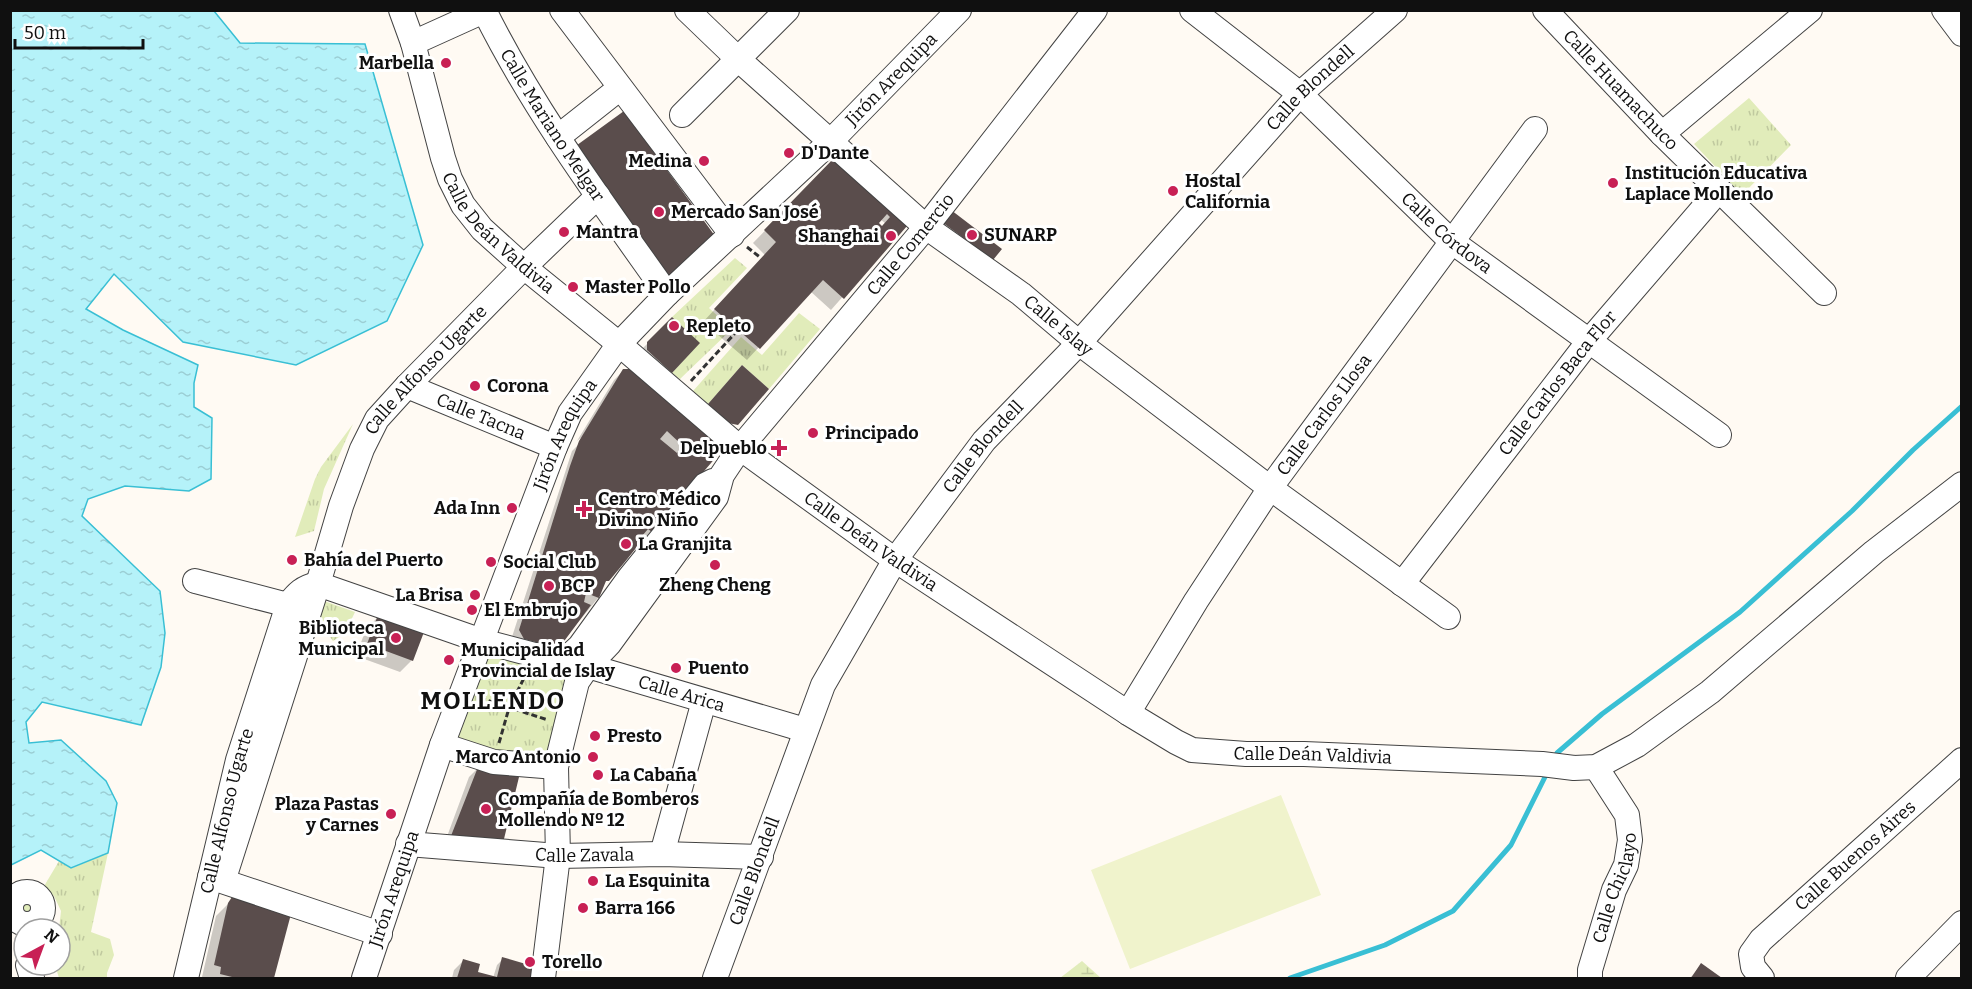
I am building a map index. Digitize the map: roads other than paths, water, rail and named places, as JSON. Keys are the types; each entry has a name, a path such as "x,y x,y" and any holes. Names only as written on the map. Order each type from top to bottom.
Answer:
{"street":[{"name":"Calle Deán Valdivia","path":"401,10 412,43 442,159 463,205 482,229 524,267 741,448 895,560 1128,713 1192,750 1209,753 1304,754 1542,764 1585,768"},
{"path":"562,10 732,235"},
{"name":"Calle Islay","path":"687,10 738,59 926,226 1021,294 1079,343 1270,488 1448,617"},
{"path":"682,115 787,10"},
{"name":"Jirón Arequipa","path":"364,978 442,745 570,413 619,344 667,294 830,142 959,10"},
{"name":"Calle Comercio","path":"543,978 547,962 558,856 556,766 577,682 577,662 609,644 716,497 722,475 741,448 926,226 1095,10"},
{"name":"Calle Córdova","path":"1192,10 1300,94 1451,240 1719,435"},
{"name":"Calle Blondell","path":"715,978 823,685 895,560 984,441 1079,343 1300,94 1395,10"},
{"name":"Calle Huamachuco","path":"1545,10 1662,134 1824,293"},
{"path":"1662,134 1810,10"},
{"path":"1944,10 1962,34"},
{"path":"412,43 484,11"},
{"name":"Calle Mariano Melgar","path":"484,11 516,73 667,294"},
{"path":"558,137 620,88"},
{"name":"Calle Carlos Llosa","path":"1128,713 1196,601 1270,488 1535,129"},
{"name":"Calle Carlos Baca Flor","path":"1402,584 1589,341 1719,190"},
{"name":"Calle Alfonso Ugarte","path":"198,924 216,879 318,584 341,506 362,448 377,419 524,267 598,196"},
{"name":"Calle Tacna","path":"407,386 555,447"},
{"path":"1585,768 1637,746 1710,692 1874,552 1962,484"},
{"path":"195,581 288,605 298,592 307,586 318,584"},
{"name":"Calle Arica","path":"318,584 482,641 535,655 577,662 806,730"},
{"name":"Calle Alfonso Ugarte","path":"200,978 238,760 288,605"},
{"path":"662,854 704,701"},
{"path":"442,745 494,762 556,766"},
{"name":"Calle Buenos Aires","path":"1762,978 1753,968 1751,954 1761,940 1962,760"},
{"name":"Calle Chiclayo","path":"1585,768 1627,815 1630,840 1626,865 1614,890 1590,970 1590,978"},
{"name":"Calle Zavala","path":"408,844 558,856 662,854 760,856"},
{"path":"216,879 380,934"},
{"name":"Calle Alfonso Ugarte","path":"198,924 208,915 214,904"},
{"path":"1908,978 1962,923"},
{"path":"186,978 198,924"}],"water":[{"path":"11,10 214,11 240,43 365,44 423,245 387,321 296,365 183,342 114,274 86,309 123,330 198,365 194,383 194,407 212,418 211,479 189,491 125,486 88,499 82,516 160,591 165,633 161,667 141,725 42,702 26,722 29,743 61,740 106,781 117,803 108,853 71,868 41,850 11,865"}],"waterway":[{"path":"1554,760 1557,753 1602,714 1740,612 1852,511 1913,450 1962,406"},
{"path":"1290,978 1385,945 1453,911 1511,845 1548,771"}],"place":[{"name":"Marbella","path":"446,63"},
{"name":"D'Dante","path":"789,153"},
{"name":"Medina","path":"704,161"},
{"name":"Institución Educativa Laplace Mollendo","path":"1613,183"},
{"name":"Hostal California","path":"1173,191"},
{"name":"Mercado San José","path":"659,212"},
{"name":"Mantra","path":"564,232"},
{"name":"SUNARP","path":"972,235"},
{"name":"Shanghai","path":"891,236"},
{"name":"Master Pollo","path":"573,287"},
{"name":"Repleto","path":"674,326"},
{"name":"Corona","path":"475,386"},
{"name":"Principado","path":"813,433"},
{"name":"Delpueblo","path":"779,448"},
{"name":"Ada Inn","path":"512,508"},
{"name":"Centro Médico Divino Niño","path":"584,509"},
{"name":"La Granjita","path":"626,544"},
{"name":"Bahía del Puerto","path":"292,560"},
{"name":"Social Club","path":"491,562"},
{"name":"Zheng Cheng","path":"715,565"},
{"name":"BCP","path":"549,586"},
{"name":"La Brisa","path":"475,595"},
{"name":"El Embrujo","path":"472,610"},
{"name":"Biblioteca Municipal","path":"396,638"},
{"name":"Municipalidad Provincial de Islay","path":"449,660"},
{"name":"Puento","path":"676,668"},
{"name":"Presto","path":"595,736"},
{"name":"Marco Antonio","path":"593,757"},
{"name":"La Cabaña","path":"598,775"},
{"name":"Compañía de Bomberos Mollendo Nº 12","path":"486,809"},
{"name":"Plaza Pastas y Carnes","path":"391,814"},
{"name":"La Esquinita","path":"593,881"},
{"name":"Barra 166","path":"583,908"},
{"name":"Torello","path":"530,962"}],"district":[{"name":"MOLLENDO","path":"493,701"}]}
